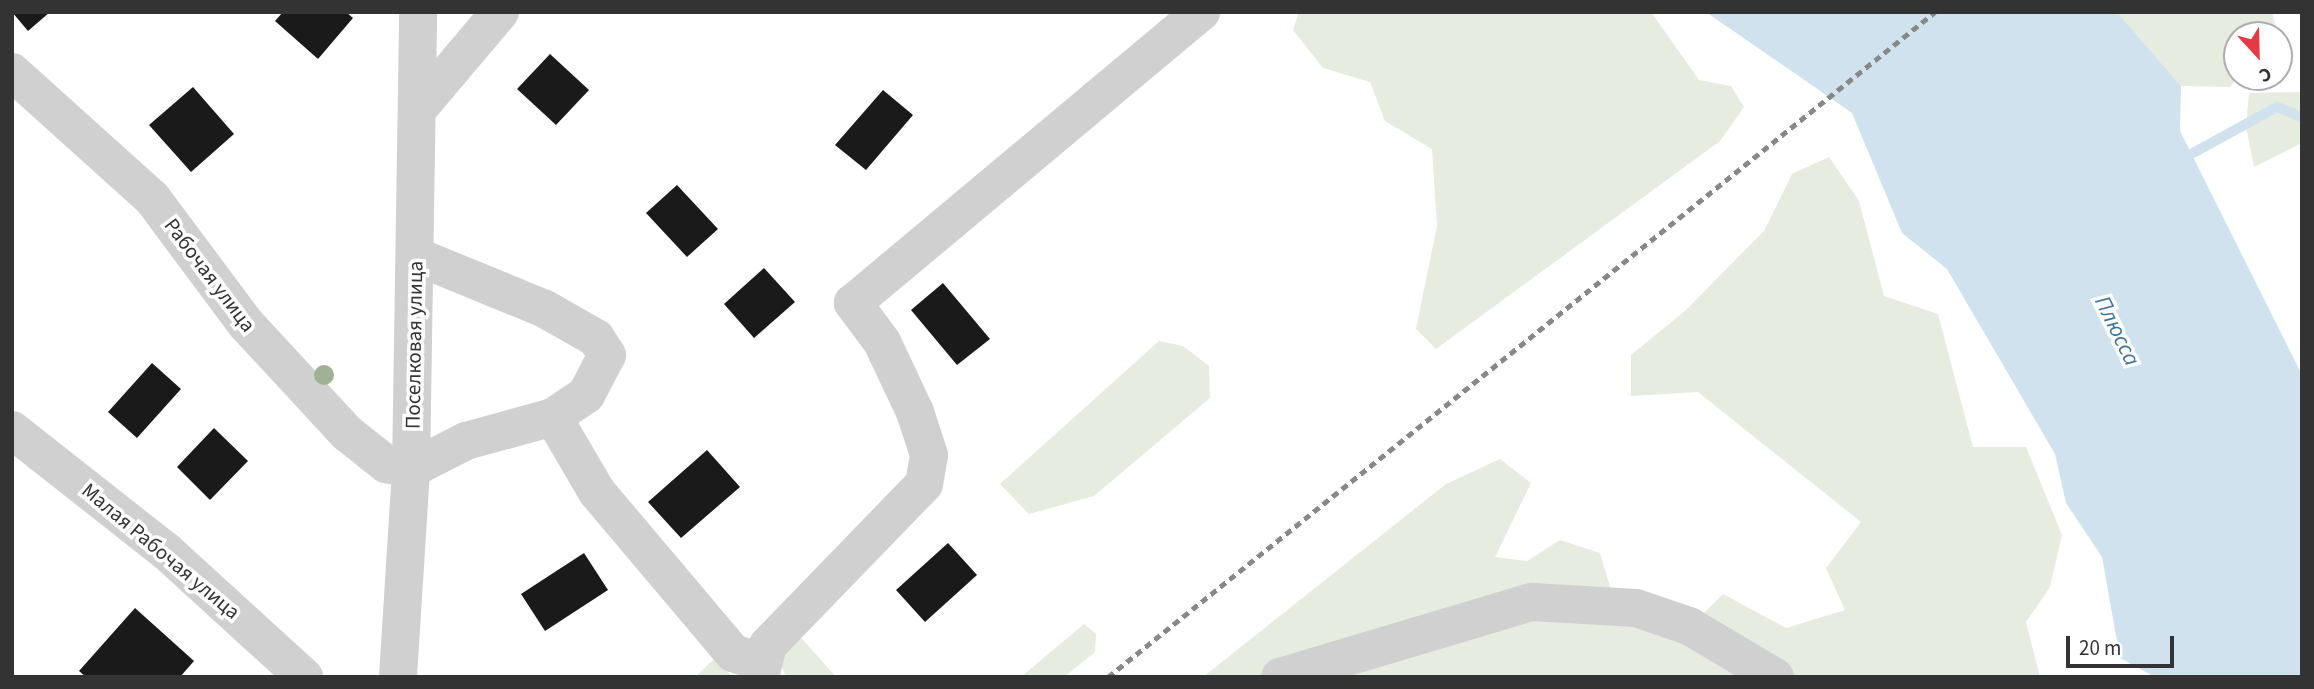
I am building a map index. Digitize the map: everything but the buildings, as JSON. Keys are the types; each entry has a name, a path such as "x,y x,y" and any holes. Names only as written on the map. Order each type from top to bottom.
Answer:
{"street":[{"name":"Поселковая улица","path":"398,677 411,469 418,12"},
{"path":"418,108 500,12"},
{"path":"553,417 561,440 631,532 733,653 760,669 924,485 929,455 915,412 882,342 853,303 1201,12"},
{"name":"Рабочая улица","path":"20,90 152,198 246,324 347,433 386,464 411,469"},
{"path":"411,469 466,441 553,417 586,395 607,355 596,338 545,309 416,256"},
{"name":"Малая Рабочая улица","path":"12,430 166,551 304,677"},
{"path":"1280,677 1532,602 1636,608 1689,626 1774,677"}],"shaded area":[{"path":"1299,12 1651,12 1699,80 1731,86 1744,107 1720,141 1436,349 1416,329 1437,226 1432,149 1385,121 1370,82 1323,68 1293,30"},
{"path":"2117,12 2272,12 2274,21 2223,21 2223,87 2181,86"},
{"path":"2302,92 2302,143 2254,167 2246,127 2249,93"},
{"path":"1829,157 1859,201 1884,296 1938,314 1973,447 2026,447 2062,535 2050,587 2026,622 2040,677 1203,677 1446,484 1500,459 1531,483 1495,557 1527,561 1560,540 1600,553 1619,617 1680,637 1723,594 1786,628 1845,610 1826,568 1861,522 1698,392 1631,396 1631,355 1685,311 1764,231 1792,174"},
{"path":"1159,341 1183,346 1209,366 1210,398 1094,496 1029,514 1000,484"},
{"path":"1084,624 1096,634 1095,652 1064,677 1021,677"},
{"path":"797,633 836,677 786,677 779,661"},
{"path":"715,658 732,677 695,677"}],"water":[{"name":"Плюсса","path":"1706,12 2117,12 2181,86 2180,131 2302,375 2302,677 2155,677 2120,658 2102,557 2066,503 2055,454 1947,269 1902,233 1852,113"}],"waterway":[{"path":"2193,153 2277,107 2302,117"}],"railway":[{"path":"1108,677 1935,12"}]}
